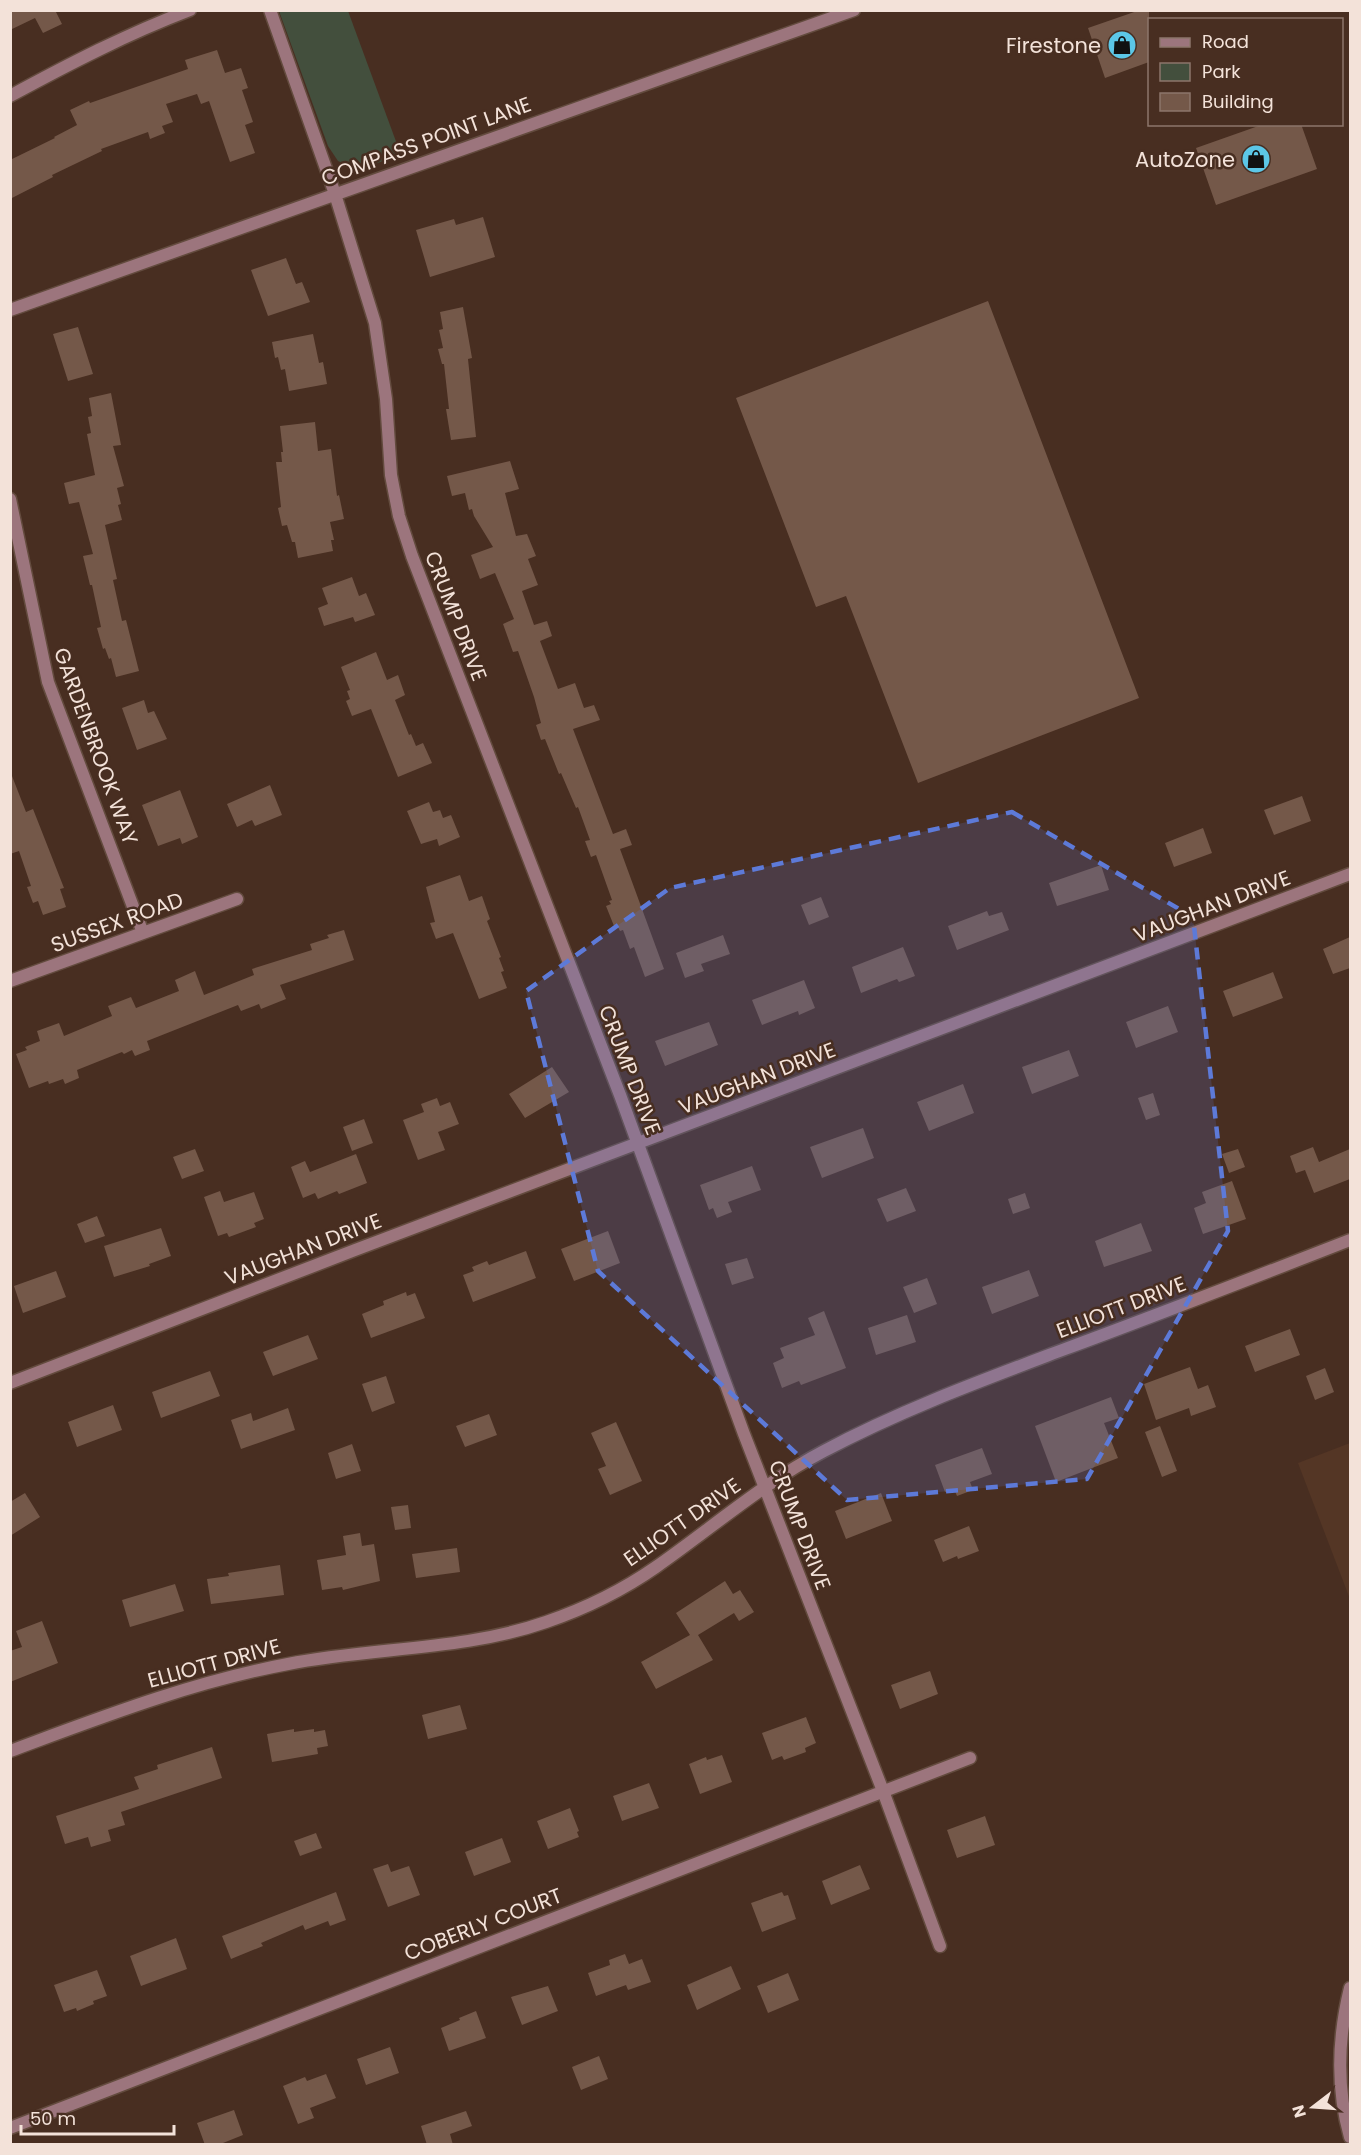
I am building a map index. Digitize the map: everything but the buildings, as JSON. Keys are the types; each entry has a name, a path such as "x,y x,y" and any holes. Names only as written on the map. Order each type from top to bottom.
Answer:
{"street":[{"path":"10,96 90,53 189,10"},
{"name":"CRUMP DRIVE","path":"270,10 334,194 375,322 386,399 391,475 402,526 940,1946"},
{"name":"COMPASS POINT LANE","path":"10,310 854,10"},
{"name":"GARDENBROOK WAY","path":"10,499 48,682 143,933"},
{"name":"VAUGHAN DRIVE","path":"10,1383 54,1364 1350,874"},
{"name":"SUSSEX ROAD","path":"10,981 237,898"},
{"name":"ELLIOTT DRIVE","path":"10,1751 148,1700 217,1680 288,1664 359,1653 464,1643 500,1636 546,1622 612,1593 655,1568 765,1487 831,1447 884,1421 981,1379 1350,1240"},
{"name":"COBERLY COURT","path":"10,2128 970,1758"},
{"path":"1350,1988 1341,2042 1340,2070 1341,2092 1350,2137"}],"highlighted area":[{"path":"1012,812 1193,917 1228,1231 1087,1479 847,1500 598,1271 526,991 670,888"}],"shaded area":[{"path":"1350,1443 1350,1599 1298,1463"}],"green space":[{"path":"279,11 348,11 401,155 357,170 338,161 328,146"}],"place":[{"name":"Firestone","path":"1122,45"},
{"name":"AutoZone","path":"1256,159"}]}
